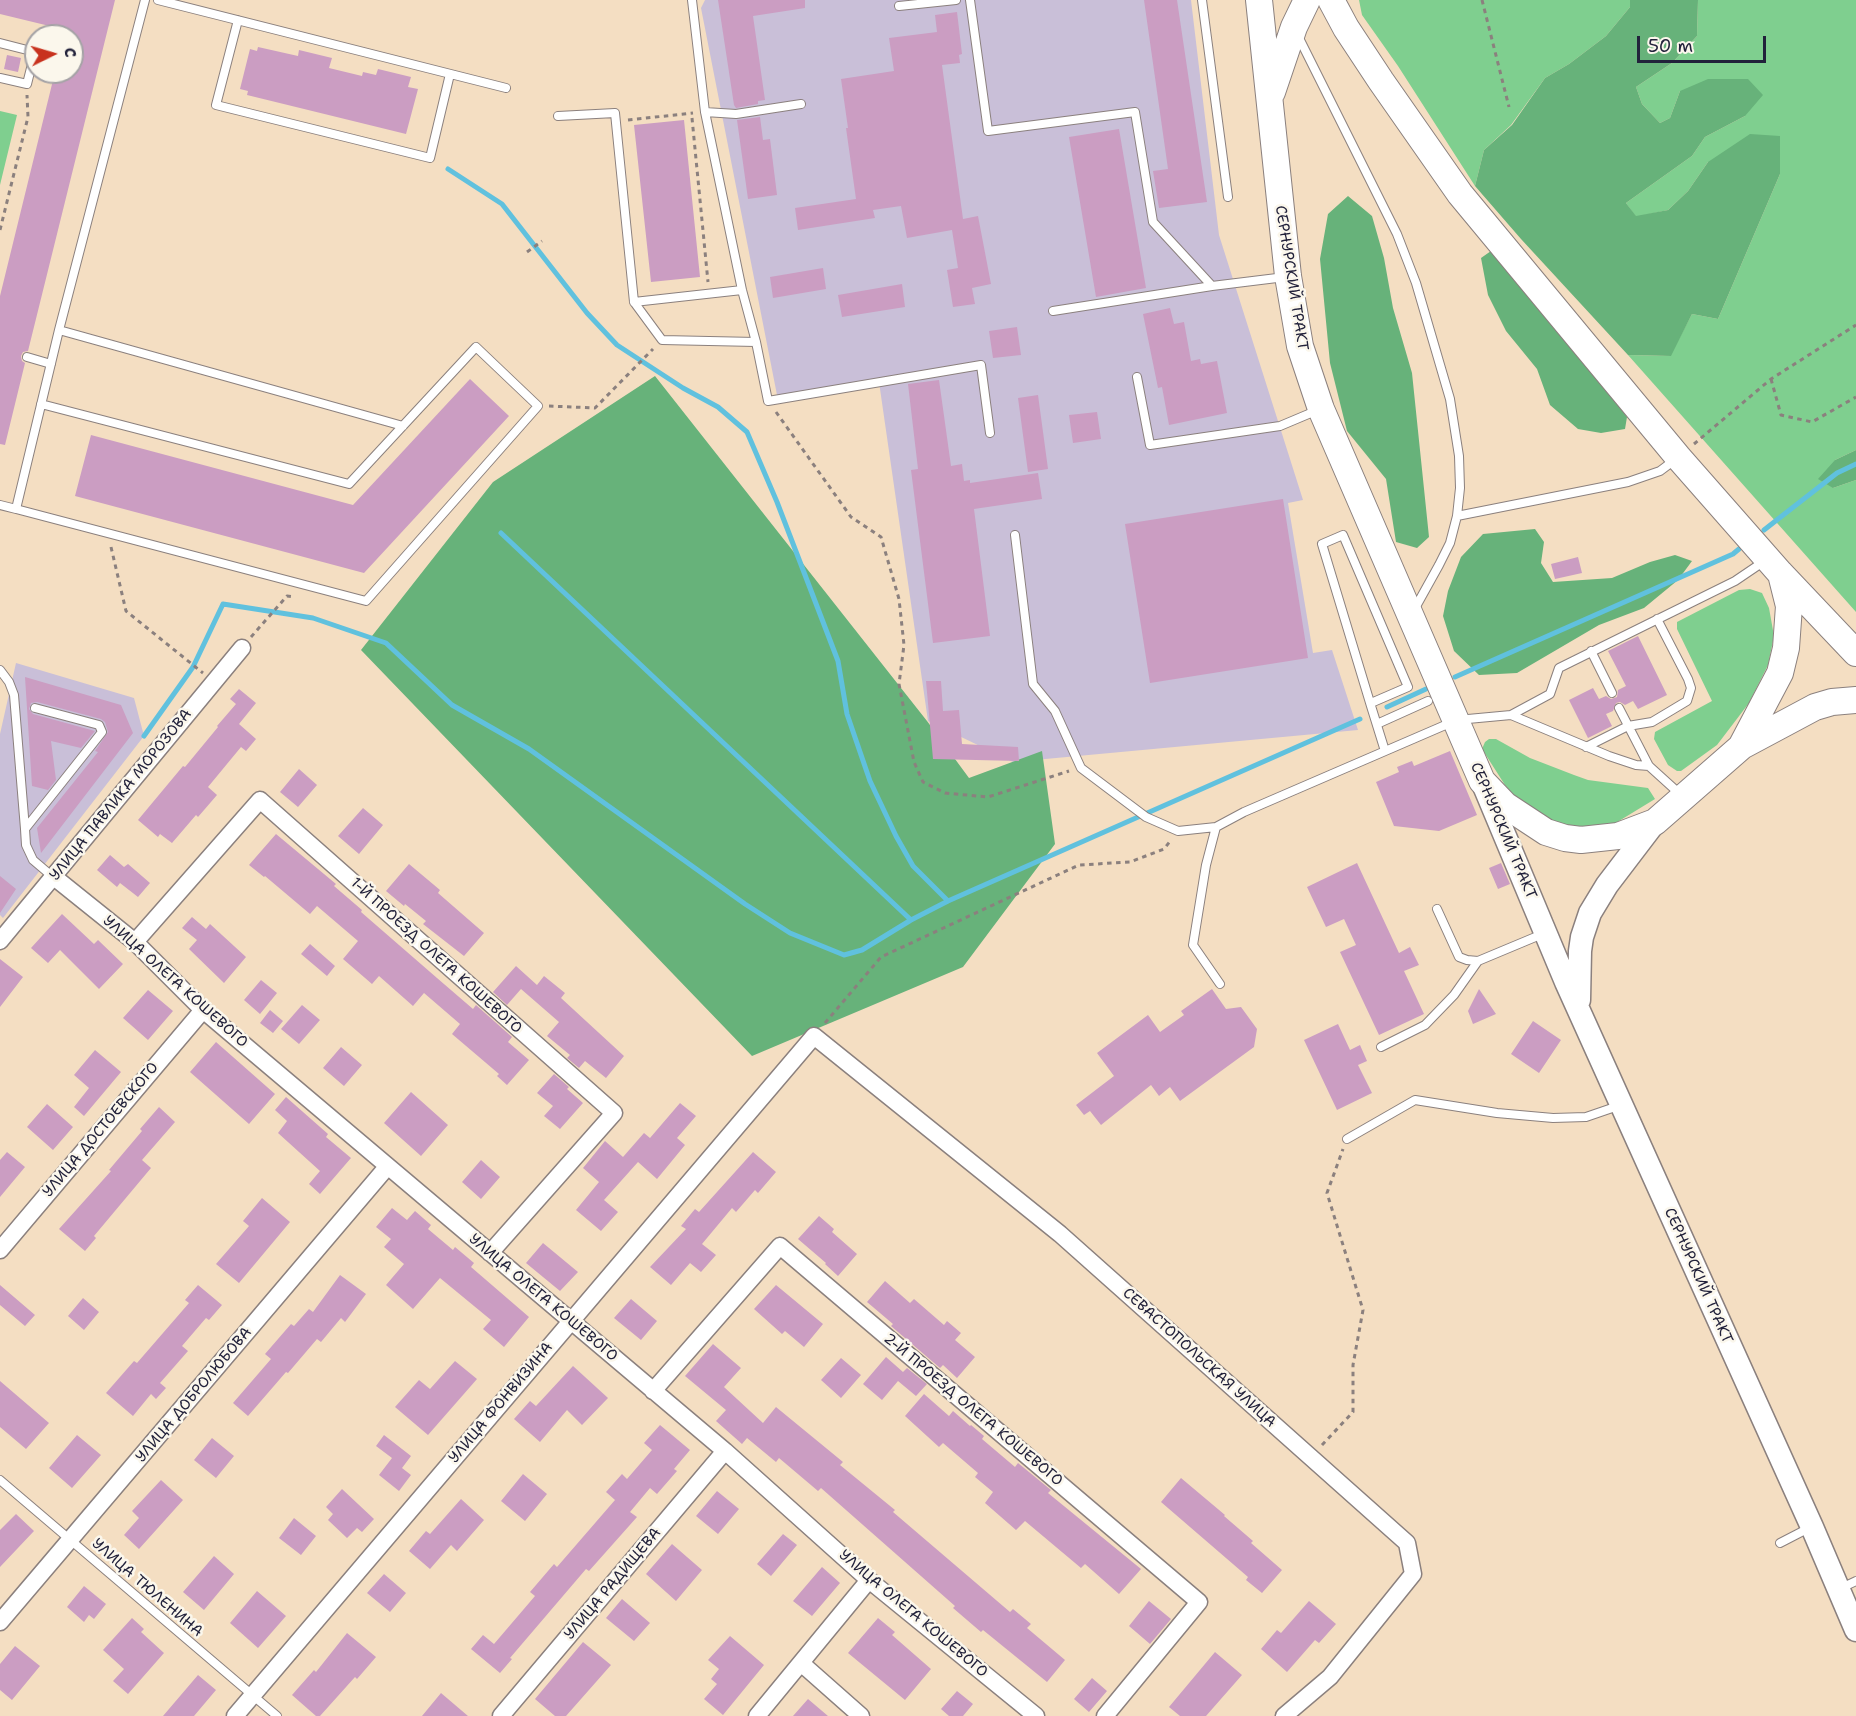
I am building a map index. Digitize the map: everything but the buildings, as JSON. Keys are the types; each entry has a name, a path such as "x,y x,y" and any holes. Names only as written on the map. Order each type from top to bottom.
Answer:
{"main road":[{"name":"СЕРНУРСКИЙ ТРАКТ","path":"1259,0 1288,276 1300,346 1321,409 1621,1105 1812,1527 1847,1585 1856,1630"},
{"path":"1270,99 1294,27 1307,0"},
{"path":"1331,0 1380,81 1460,194 1678,457 1856,653"},
{"path":"1742,746 1780,673 1786,648 1788,606 1774,565"},
{"path":"1579,1010 1580,951 1590,913 1607,885 1655,822 1742,746 1815,707 1832,702 1856,700"},
{"path":"1482,781 1504,805 1525,820 1546,832 1565,838 1599,840 1618,836 1655,822"}],"street":[{"name":"УЛИЦА ПАВЛИКА МОРОЗОВА","path":"0,941 242,648"},
{"name":"1-Й ПРОЕЗД ОЛЕГА КОШЕВОГО","path":"135,942 260,800 614,1113 490,1253"},
{"name":"УЛИЦА ОЛЕГА КОШЕВОГО","path":"54,878 135,942 203,1010 725,1451 869,1580 1036,1716"},
{"name":"УЛИЦА ДОСТОЕВСКОГО","path":"0,1250 203,1010"},
{"name":"УЛИЦА ФОНВИЗИНА","path":"235,1716 814,1036"},
{"name":"СЕВАСТОПОЛЬСКАЯ УЛИЦА","path":"814,1036 1060,1234 1407,1543 1413,1574 1330,1677 1284,1716"},
{"name":"УЛИЦА ДОБРОЛЮБОВА","path":"0,1622 387,1167"},
{"name":"2-Й ПРОЕЗД ОЛЕГА КОШЕВОГО","path":"653,1391 780,1246 1199,1602 1105,1716"},
{"name":"УЛИЦА РАДИЩЕВА","path":"501,1716 725,1451"},
{"path":"757,1716 869,1580"},
{"path":"801,1663 861,1716"}],"lane":[{"path":"16,509 59,330 145,0"},
{"path":"158,0 506,88"},
{"path":"692,0 705,112 768,401 981,364 990,433"},
{"path":"899,6 956,0"},
{"path":"970,0 988,131 1135,112 1153,222 1212,286"},
{"path":"1202,0 1228,197"},
{"path":"238,20 216,105 430,158 450,74"},
{"path":"1294,27 1397,234 1416,283 1450,399 1459,456 1460,488 1457,516 1450,543 1411,615"},
{"path":"0,43 24,49"},
{"path":"0,78 24,83"},
{"path":"705,112 736,114 801,104"},
{"path":"558,116 615,113 634,302 662,340 756,342"},
{"path":"1053,311 1288,276"},
{"path":"634,302 742,290"},
{"path":"59,330 403,426"},
{"path":"0,505 366,601 538,405 476,347 349,484 41,404"},
{"path":"27,357 51,363"},
{"path":"1137,377 1150,445 1280,426 1321,409"},
{"path":"1457,516 1628,482 1660,471 1678,457"},
{"path":"1015,535 1033,684 1054,711 1082,768 1146,817 1178,831 1216,827 1244,812 1457,720 1510,715 1550,694 1559,668 1735,581 1774,565"},
{"path":"1371,703 1408,687 1343,535 1322,544 1385,751"},
{"path":"1586,747 1628,726 1652,722 1688,701 1690,695 1688,679 1658,619"},
{"path":"1591,651 1612,693"},
{"path":"0,670 9,682 14,695 26,845 33,860 54,878"},
{"path":"1377,723 1428,701"},
{"path":"25,829 102,732 99,725 35,708"},
{"path":"1619,708 1650,765 1684,798"},
{"path":"1510,715 1636,765 1650,765"},
{"path":"1216,827 1206,865 1192,945 1220,984"},
{"path":"1437,909 1460,957 1467,960 1478,961 1546,933"},
{"path":"1381,1047 1425,1025 1454,996 1478,961"},
{"path":"1347,1139 1415,1100 1497,1113 1553,1118 1586,1118 1621,1105"},
{"name":"УЛИЦА ТЮЛЕНИНА","path":"0,1480 277,1716"},
{"path":"1780,1543 1812,1527"}],"path":[{"path":"1482,0 1509,107"},
{"path":"0,230 28,117 27,84"},
{"path":"629,131 628,120 705,112"},
{"path":"691,113 708,283"},
{"path":"527,252 542,241"},
{"path":"1678,457 1771,379 1856,325"},
{"path":"538,405 595,408 662,340"},
{"path":"1771,379 1781,415 1812,422 1856,397"},
{"path":"768,401 851,517 881,537 899,599 904,645 899,684 914,762 923,782 945,793 988,797 1082,768"},
{"path":"108,533 126,611 214,682"},
{"path":"242,648 287,596 298,597"},
{"path":"814,1036 881,957 1079,865 1130,862 1164,849 1178,831"},
{"path":"1310,1457 1353,1412 1353,1365 1363,1310 1327,1193 1347,1139"}],"shaded area":[{"path":"705,0 1191,0 1219,235 1303,500 1288,503 1313,653 1332,650 1358,730 1013,762 928,721 879,382 777,395 701,8"},
{"path":"16,663 134,698 144,736 3,918 0,915 0,734"}],"green space":[{"path":"1359,0 1630,0 1630,7 1606,36 1569,64 1545,78 1511,125 1484,150 1475,186 1398,66 1362,15"},
{"path":"1630,0 1698,0 1697,36 1672,63 1636,87 1642,104 1660,123 1670,118 1680,91 1708,79 1748,79 1763,95 1745,116 1705,137 1692,156 1626,203 1636,216 1668,210 1688,191 1708,162 1750,134 1780,136 1780,174 1718,319 1692,314 1671,356 1628,355 1475,186 1484,150 1512,125 1545,78 1569,64 1606,36 1630,7"},
{"path":"1698,0 1856,0 1856,450 1835,460 1833,488 1856,480 1856,612 1628,355 1670,356 1692,314 1718,319 1780,174 1708,162 1688,191 1668,210 1636,217 1626,203 1692,156 1705,137 1745,116 1680,91 1670,118 1660,123 1642,104 1636,87 1672,63 1697,36"},
{"path":"0,111 17,115 0,185"},
{"path":"1348,196 1372,216 1384,258 1393,308 1412,373 1429,537 1417,548 1396,542 1386,479 1347,431 1330,363 1320,259 1328,214"},
{"path":"1491,251 1508,265 1525,293 1584,359 1627,417 1625,429 1601,433 1578,429 1550,405 1537,369 1506,331 1488,295 1481,258"},
{"path":"655,376 927,721 969,778 1042,751 1055,844 963,967 752,1056 361,650 493,482"},
{"path":"1856,450 1856,480 1833,488 1818,479 1835,460"},
{"path":"1535,529 1544,542 1541,563 1553,582 1612,578 1650,562 1675,555 1692,561 1678,580 1644,608 1599,625 1517,673 1479,675 1454,651 1443,616 1448,591 1461,557 1483,534"},
{"path":"1750,589 1762,593 1769,608 1774,636 1768,665 1749,703 1717,745 1681,771 1677,771 1668,765 1654,739 1655,732 1712,701 1677,629 1677,622 1739,590"},
{"path":"1489,739 1496,739 1530,758 1588,780 1648,788 1655,799 1614,824 1587,827 1567,826 1548,821 1524,807 1505,785 1482,749"}],"waterway":[{"path":"448,169 502,204 587,313 617,345 683,388 718,407 747,432 777,502 838,661 847,714 870,781 913,866 948,901"},
{"path":"1764,530 1837,473 1856,464"},
{"path":"501,533 911,920"},
{"path":"1455,677 1733,554 1739,549"},
{"path":"144,736 193,667 223,604 313,618 386,643 452,705 529,749 745,904 790,933 844,955 855,952"},
{"path":"1387,707 1426,689"},
{"path":"851,953 862,950 911,920 948,901 1360,719"}]}
